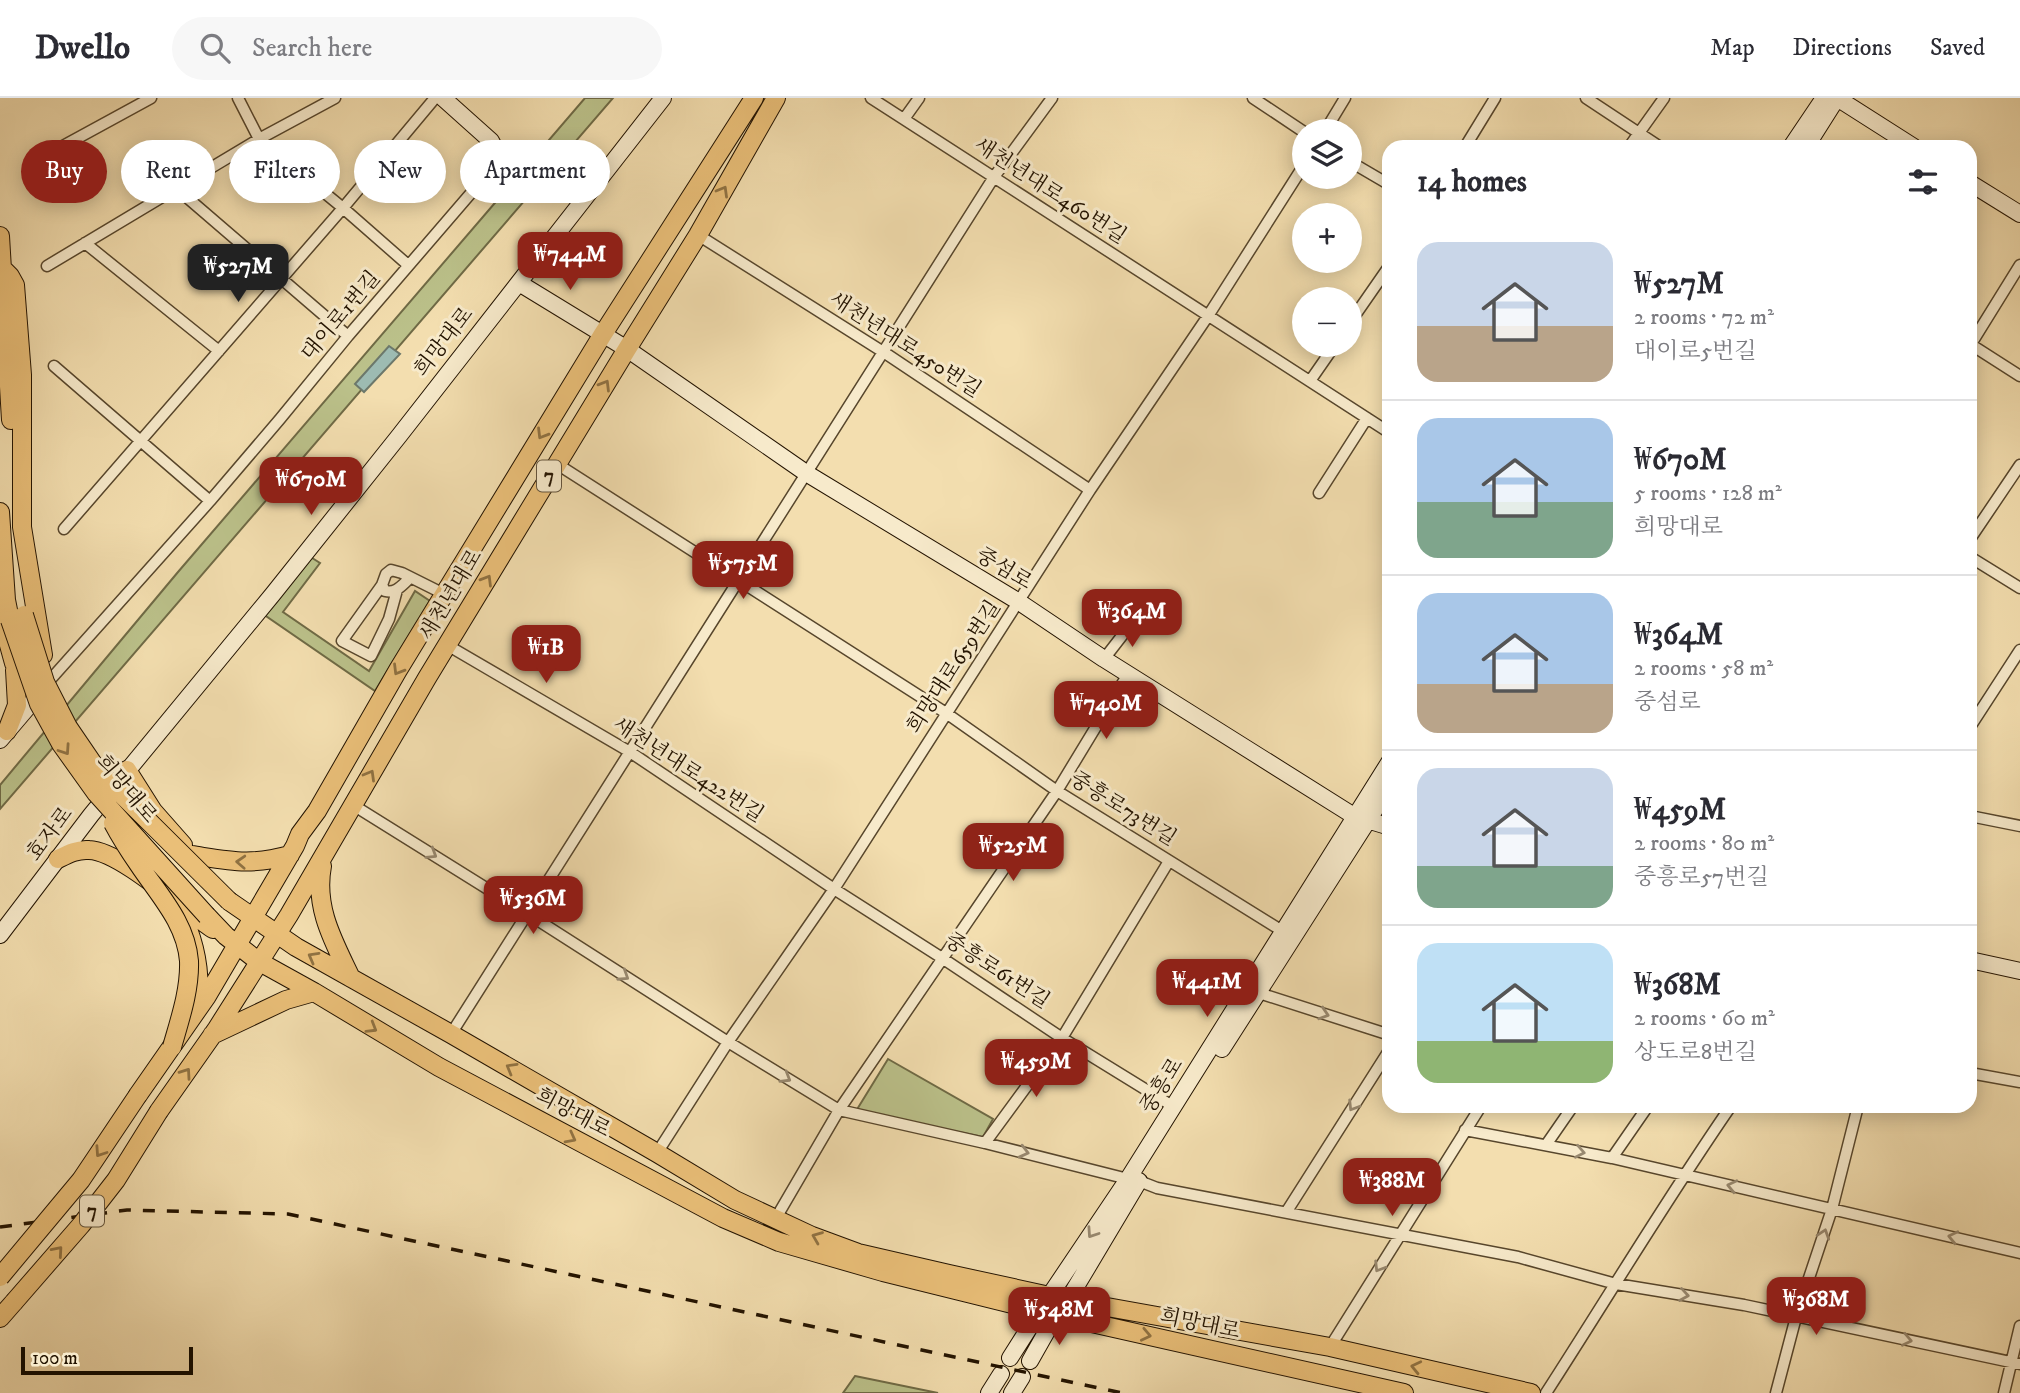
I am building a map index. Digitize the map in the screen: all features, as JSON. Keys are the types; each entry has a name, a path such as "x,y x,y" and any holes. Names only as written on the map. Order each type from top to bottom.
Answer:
{"main road":[{"path":"443,98 490,140"},
{"path":"603,334 519,283 663,98"},
{"name":"새천년대로","path":"0,1277 81,1180 198,1009 233,942 317,811 444,594 603,334 754,98"},
{"name":"새천년대로","path":"0,1318 116,1181 159,1111 276,935 447,645 698,235 776,98"},
{"path":"1796,140 1824,98"},
{"path":"1810,140 1837,98 1902,140"},
{"path":"1977,187 2020,214"},
{"name":"희망대로","path":"0,236 20,583 12,616 68,727 98,771 229,901 249,917 735,1200 812,1236 858,1253 1068,1300 1329,1347 1531,1393"},
{"path":"3,270 15,285 22,375 22,527 48,678 54,687 48,700 41,703 34,701 25,690 26,683 30,677 38,674 48,678"},
{"name":"희망대로","path":"102,793 127,770 273,594 519,283"},
{"name":"중섬로","path":"603,334 806,473 1019,602 1104,659 1360,818 1382,825"},
{"name":"희망대로","path":"0,512 6,600 39,704 61,744 207,916 233,942 258,961 439,1067 723,1217 779,1242 848,1263 1048,1313 1404,1393"},
{"path":"4,736 17,705 12,616"},
{"path":"15,663 26,683"},
{"path":"4,736 34,701"},
{"path":"127,770 153,811 191,855 234,894 249,917"},
{"name":"중흥로","path":"1030,1361 1048,1313 1050,1295 1134,1180 1259,993 1382,776"},
{"path":"102,793 139,866 171,909 186,945 189,962 188,983 172,1047"},
{"name":"효자로","path":"0,935 58,859 102,793"},
{"name":"중흥로","path":"1010,1358 1048,1313 1068,1300 1174,1107 1284,932 1360,818 1382,795"},
{"path":"58,859 75,851 89,849 104,853 124,864 233,942"},
{"path":"191,855 248,863 290,855"},
{"path":"324,856 319,882 328,932 351,978"},
{"path":"178,903 196,951 199,976 198,1009"},
{"path":"1977,962 2020,971"},
{"path":"212,1035 286,1000 314,992"},
{"path":"989,1393 1001,1374"},
{"path":"1012,1393 1022,1377"}],"street":[{"path":"73,140 151,98"},
{"path":"238,98 259,139 408,265"},
{"path":"215,165 335,98"},
{"path":"64,529 435,98"},
{"name":"새천년대로460번길","path":"871,98 1382,428"},
{"path":"904,120 919,98"},
{"path":"451,1034 994,177 1052,98"},
{"path":"1253,98 1292,124"},
{"path":"1332,119 1345,98"},
{"path":"1469,140 1495,98"},
{"path":"1586,98 1650,140"},
{"path":"1634,140 1664,98"},
{"path":"1362,168 1382,180"},
{"name":"희망대로659번길","path":"657,1153 728,1042 834,889 1090,489 1208,316 1292,184"},
{"path":"47,266 151,203"},
{"path":"194,203 348,336"},
{"name":"대이로1번길","path":"48,678 210,502 462,203"},
{"name":"새천년대로450번길","path":"698,235 883,352 1090,489"},
{"path":"85,243 219,351"},
{"path":"1977,333 2020,265"},
{"path":"1362,305 1382,277"},
{"path":"1977,348 2020,376"},
{"path":"1310,382 1327,357"},
{"path":"54,366 210,502"},
{"path":"1319,493 1367,418"},
{"name":"중흥로73번길","path":"557,464 946,713 1057,791 1284,932"},
{"path":"1977,529 2020,465"},
{"path":"1977,561 2020,588"},
{"path":"397,590 389,619 371,656 342,641 391,570 444,594"},
{"path":"382,585 385,591 391,593 410,578"},
{"path":"1104,659 1135,619"},
{"name":"새천년대로422번길","path":"447,645 630,752 834,889"},
{"path":"1977,716 2020,650"},
{"path":"776,1219 839,1110 1057,791 1128,674"},
{"path":"353,805 839,1110 985,1143 1157,1188 1518,1257 1616,1284 1744,1305 2015,1363"},
{"path":"1977,817 2020,826"},
{"path":"985,1143 1062,1038 1169,861"},
{"name":"중흥로61번길","path":"834,889 1062,1038 1174,1107"},
{"path":"1259,993 1382,1032"},
{"path":"1287,1211 1382,1062"},
{"path":"1977,1074 2020,1083"},
{"path":"1329,1347 1476,1113"},
{"path":"1546,1145 1568,1113"},
{"path":"1612,1158 1643,1113"},
{"path":"1546,1393 1684,1174 1726,1113"},
{"path":"1776,1393 1796,1317 1832,1209 1856,1113"},
{"path":"1465,1130 1612,1158 2020,1252"},
{"path":"2004,1393 2015,1363 2020,1325"}],"green space":[{"path":"585,98 613,98 577,140 549,140"},
{"path":"495,203 522,203 0,809 0,785 178,572"},
{"path":"309,556 320,563 283,612 369,671 415,591 430,601 375,691 263,614"},
{"path":"888,1059 993,1119 983,1137 856,1111"},
{"path":"855,1376 938,1393 843,1393"}],"water":[{"path":"389,346 400,354 364,392 355,384"}],"railway":[{"path":"0,1227 127,1210 288,1214 1122,1393"}]}
